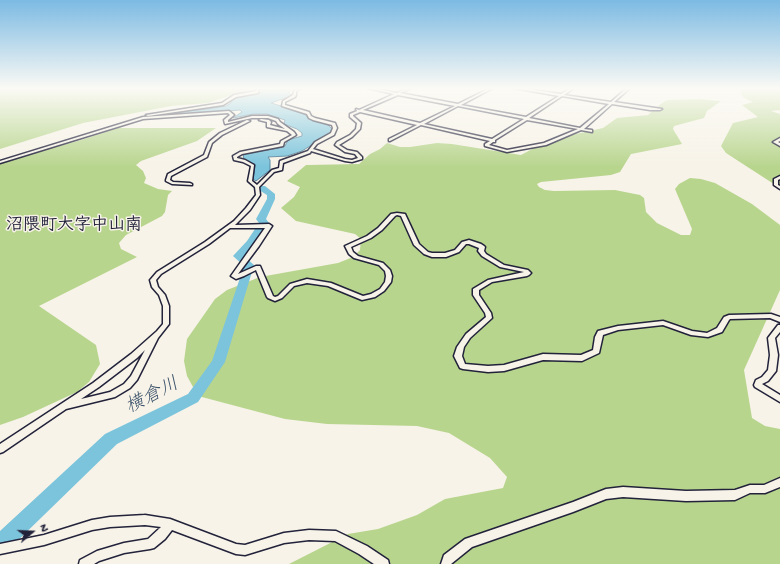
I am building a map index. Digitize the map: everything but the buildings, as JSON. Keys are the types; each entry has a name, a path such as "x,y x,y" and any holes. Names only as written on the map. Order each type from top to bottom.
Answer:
{"street":[{"path":"143,118 140,117 154,114"},
{"path":"0,162 143,118 168,118 205,114"},
{"path":"231,114 225,122 226,123 252,117 268,117 277,120 293,133"},
{"path":"257,187 273,171 280,169 281,162 285,159 309,152 316,143 333,134 335,128 331,123 311,118 309,114"},
{"path":"311,150 345,160 352,161 361,158 356,153 337,145 351,136 358,129 359,123 351,116 352,114"},
{"path":"375,114 494,141"},
{"path":"390,140 440,114"},
{"path":"507,114 591,131"},
{"path":"533,114 486,146 507,151 545,144 581,129 597,114"},
{"path":"190,184 172,183 168,180 169,175 206,156 210,143 221,134 235,128 241,123 252,120 264,120 269,122 268,126 281,128 293,133"},
{"path":"0,450 96,385 157,335 166,324 166,306 162,294 155,287 153,280 159,274 229,227 248,209 258,195 257,187 250,181 253,166 244,161 235,160 235,156 241,153 282,145 282,142 294,135 293,133"},
{"path":"780,139 775,142 780,145"},
{"path":"780,177 776,179 776,185 780,188"},
{"path":"229,227 269,226 234,276 236,277 242,275 258,267 270,296 275,299 280,298 292,285 307,281 329,284 362,298 373,296 382,290 388,282 388,271 380,264 356,257 351,253 348,246 369,237 380,229 393,215 403,215 417,245 426,253 432,255 446,255 457,250 466,242 480,244 482,247 481,251 484,255 495,262 528,273 490,281 476,289 476,295 488,313 489,318 468,336 461,347 458,356 463,366 478,368 504,368 543,357 582,358 596,351 600,333 618,328 662,322 691,333 708,335 720,330 726,319 729,317 771,316 780,320"},
{"path":"780,327 771,338 774,355 772,372 765,379 759,382 758,385 780,399"},
{"path":"59,409 112,395 126,386 134,378 157,335"},
{"path":"446,564 448,559 469,543 606,494 623,492 686,496 735,495 750,489 765,489 780,482"},
{"path":"0,549 44,540 92,525 110,522 144,520 170,524 236,549 245,550 284,538 309,535 336,536 363,550 384,564"},
{"path":"84,564 96,556 124,548 150,544 161,535 170,524"}],"green space":[{"path":"0,114 128,114 83,123 0,149"},
{"path":"706,114 704,118 674,126 673,129 682,144 631,154 620,172 611,175 541,182 537,184 545,190 554,191 615,190 640,195 644,198 646,212 657,223 681,235 690,235 692,229 675,189 679,184 690,178 701,179 715,183 752,204 780,225 780,290 744,370 752,418 765,426 780,429 780,564 289,564 348,534 378,529 417,515 445,499 503,488 507,477 490,458 449,433 417,426 327,424 285,419 198,396 187,376 184,361 187,339 215,299 227,290 260,277 338,263 353,257 360,250 361,239 355,234 296,221 281,208 294,197 300,187 287,181 306,165 359,164 370,154 380,149 387,143 400,147 437,143 452,144 521,155 549,140 603,128 617,118 648,115"},
{"path":"754,114 780,114 780,188 726,153 721,146 733,123 758,117"},
{"path":"118,128 216,128 197,141 141,161 136,165 143,171 146,178 144,183 158,189 172,191 168,195 165,212 162,216 126,235 119,243 121,249 137,257 39,306 96,345 100,364 89,382 77,392 23,417 0,425 0,164"}],"water":[{"path":"159,114 184,114 150,117 144,116"},
{"path":"239,114 251,114 233,118"},
{"path":"268,114 305,114 310,119 326,123 332,129 329,134 302,151 287,156 268,157 270,160 270,170 256,181 253,179 255,165 244,160 243,154 285,146 288,140 302,136 302,133 297,129 284,124 285,120"}],"waterway":[{"name":"横倉川","path":"0,544 111,439 193,398 218,362 241,291 249,265 238,256 251,243 264,223 261,219 271,199 271,194 262,188"}],"district":[{"name":"沼隈町大字中山南","path":"74,226"}]}
